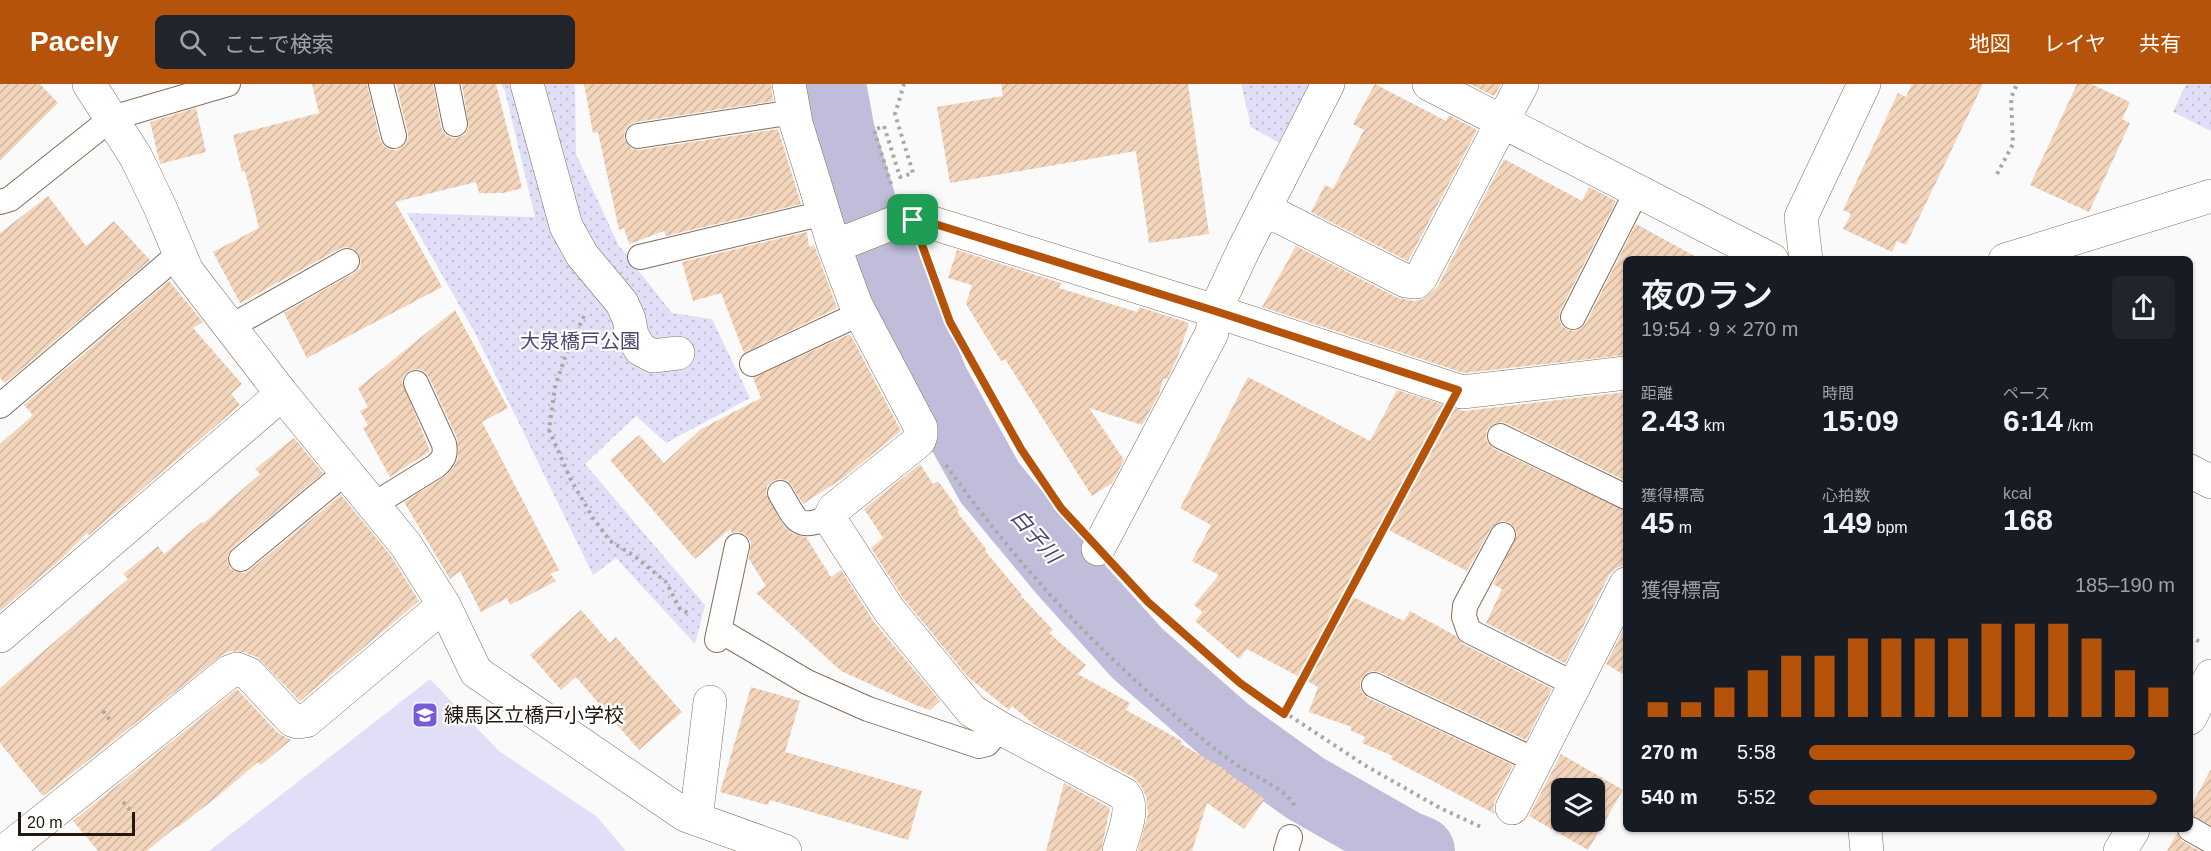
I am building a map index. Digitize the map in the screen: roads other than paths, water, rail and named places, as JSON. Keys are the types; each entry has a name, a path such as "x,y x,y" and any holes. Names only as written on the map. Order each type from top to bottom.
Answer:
{"street":[{"path":"89,84 141,167 187,271 282,394 406,545 444,605 476,672 685,815 785,851"},
{"path":"527,84 566,226 582,255 622,303 629,319 632,335 640,349 653,356 678,353"},
{"path":"1098,549 1212,333 1215,311 1328,84"},
{"path":"1429,84 1764,256"},
{"path":"1264,209 1406,281 1416,282 1421,277 1522,84"},
{"path":"1806,256 1801,217 1864,84"},
{"path":"791,98 861,313 921,428 919,441 834,509 830,517 833,524 889,610 972,711 1124,794 1130,808 1119,851"},
{"path":"2018,256 2211,196"},
{"path":"834,232 907,220 922,220 1215,311 1462,392 1623,373"},
{"path":"0,636 282,394"},
{"path":"2193,473 2211,482"},
{"path":"1512,808 1623,590"},
{"path":"5,851 229,672 237,669 249,674 292,720 306,721 444,605"},
{"path":"2193,712 2211,676"},
{"path":"696,819 710,702"},
{"path":"1865,832 1867,851"},
{"path":"2120,851 2132,832"}],"lane":[{"path":"0,202 10,199 112,118 228,84"},
{"path":"381,84 394,136"},
{"path":"447,84 455,124"},
{"path":"638,136 791,98"},
{"path":"1573,317 1637,191"},
{"path":"640,257 834,232"},
{"path":"0,406 179,254"},
{"path":"230,327 347,261"},
{"path":"752,364 861,313"},
{"path":"373,505 436,466 443,460 446,453 416,383"},
{"path":"1500,436 1623,496"},
{"path":"241,559 346,472"},
{"path":"780,493 796,519 802,523 810,525 830,517"},
{"path":"1503,535 1466,606 1464,617 1469,631 1576,685"},
{"path":"737,546 718,635 807,682 868,709 978,746 987,744 1000,728"},
{"path":"1374,685 1537,761"},
{"path":"2193,831 2211,841"}],"waterway":[{"name":"白子川","path":"831,84 840,133 863,209 934,382 990,483 1064,572 1137,653 1227,732 1305,788 1403,844 1420,851"}],"place":[{"name":"練馬区立橋戸小学校","path":"425,715"}],"park label":[{"name":"大泉橋戸公園","path":"580,341"}]}
